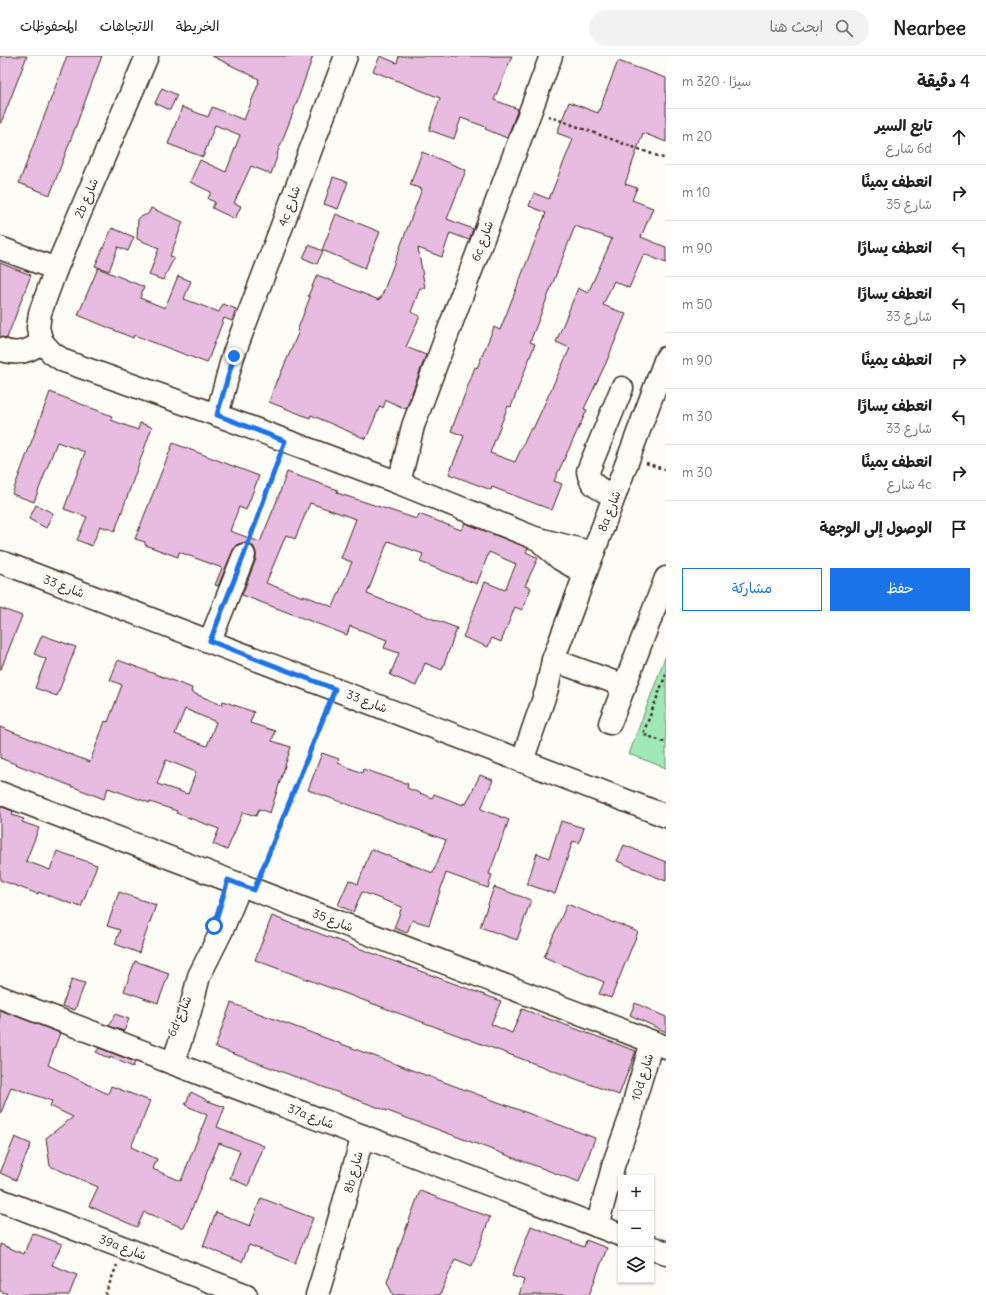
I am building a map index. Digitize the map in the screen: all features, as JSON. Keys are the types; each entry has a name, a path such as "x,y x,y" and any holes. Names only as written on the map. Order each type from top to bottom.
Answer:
{"street":[{"name":"2b شارع","path":"42,342 38,328 40,313 56,269 147,56"},
{"name":"4c شارع","path":"209,412 226,366 234,356 346,56"},
{"name":"6c شارع","path":"391,481 402,441 412,426 551,56"},
{"path":"0,248 56,269"},
{"path":"0,349 14,353 24,352 34,348 42,342 52,353 64,361 209,412 391,481 538,539 589,563"},
{"name":"8a شارع","path":"516,758 539,685 554,657 666,359"},
{"path":"614,496 594,485 589,479 588,471 622,388"},
{"path":"210,641 244,555"},
{"name":"شارع 33","path":"0,562 666,816"},
{"path":"610,723 666,578"},
{"path":"554,657 627,681"},
{"name":"شارع 35","path":"0,793 661,1047"},
{"name":"6d شارع","path":"167,1060 188,996 222,930 241,885"},
{"name":"37a شارع","path":"0,997 618,1234"},
{"name":"10d شارع","path":"590,1223 604,1178 614,1163 632,1113 636,1095 661,1047"},
{"name":"8b شارع","path":"317,1295 343,1208 355,1188 369,1138"},
{"name":"39a شارع","path":"0,1200 246,1295"},
{"name":"8b شارع","path":"305,1295 320,1262 332,1242"},
{"path":"654,1248 666,1253"}],"path":[{"path":"531,110 666,159"},
{"path":"244,555 285,441"},
{"path":"666,674 643,734 666,742"},
{"path":"241,885 335,689"},
{"path":"104,1295 124,1248"}],"green space":[{"path":"666,655 666,768 629,754"}],"building":[{"path":"0,56 27,56 1,123 0,123"},
{"path":"67,56 102,56 50,195 19,183"},
{"path":"212,56 313,56 271,174 251,166 234,203 241,206 235,219 212,208 215,202 208,199 211,192 190,182 200,160 226,172 240,135 215,125 203,157 168,144 182,107 208,117 212,107 244,120 259,79"},
{"path":"380,56 397,63 399,56 512,56 494,100 518,109 507,138 485,129 486,127 461,118 454,139 429,130 440,98 373,71"},
{"path":"618,61 666,78 666,142 643,133 625,184 637,188 632,200 653,208 641,237 666,247 666,263 644,254 629,288 614,281 603,305 626,314 606,363 584,409 587,410 554,481 562,484 552,510 492,487 491,490 449,474 464,436 451,431 475,367 477,368 494,327 500,330 546,213 529,206 534,193 549,199 573,139 557,133 569,102 598,113","holes":["575,226 612,239 588,293 578,288 556,342 570,348 533,429 531,428 515,462 490,453 508,406 511,407 535,344 530,342"]},
{"path":"162,88 177,95 170,110 155,103"},
{"path":"422,152 466,170 447,219 473,229 469,240 450,233 442,257 418,248 425,288 420,288 411,312 420,316 406,347 426,355 406,409 386,400 383,408 380,406 366,439 311,415 310,418 269,402 277,379 278,380 299,331 297,331 310,297 308,296 317,275 379,300 379,298 381,298 422,189 410,185"},
{"path":"333,177 348,182 338,209 324,204"},
{"path":"151,208 183,222 170,256 174,258 163,280 149,275 159,248 137,239 138,218 148,214"},
{"path":"336,214 380,232 365,268 322,250"},
{"path":"112,228 134,237 128,251 118,247 109,271 95,266"},
{"path":"309,245 323,251 317,264 303,258"},
{"path":"0,263 31,275 7,338 0,337"},
{"path":"98,268 144,287 140,298 165,308 178,276 191,281 184,299 219,312 223,304 236,309 232,321 224,318 207,363 134,335 133,338 78,315"},
{"path":"50,392 112,416 111,420 138,430 140,423 152,427 115,531 100,526 92,546 77,540 87,517 64,509 85,452 57,442 34,502 12,494"},
{"path":"173,443 259,476 246,510 239,507 230,531 260,542 287,472 338,490 337,493 417,519 419,514 461,530 465,523 528,548 526,552 538,558 525,586 531,588 522,610 515,607 501,642 492,638 488,647 463,637 485,582 505,590 516,564 489,552 477,584 420,562 423,554 388,541 367,594 457,628 442,670 425,663 416,686 390,675 399,653 384,648 387,640 350,626 347,635 242,595 256,559 254,547 249,544 242,543 236,545 218,586 215,585 222,568 179,552 178,557 145,545 145,542 135,539","holes":["310,503 356,519 341,558 352,562 333,607 266,583 286,535 295,539"]},
{"path":"36,505 53,513 46,528 29,519"},
{"path":"0,608 22,616 1,669 0,669"},
{"path":"42,635 76,647 57,696 35,688 46,659 34,654"},
{"path":"118,660 192,688 191,692 222,705 223,701 254,712 250,723 275,731 272,741 291,747 270,813 259,809 256,816 243,812 227,850 213,844 219,829 176,813 177,811 108,788 104,799 0,758 0,727 90,762 105,721 108,722 122,685 110,680","holes":["185,709 216,722 207,746 175,734","166,760 196,772 188,794 157,784"]},
{"path":"322,753 339,759 338,763 362,773 363,769 408,784 407,788 432,798 434,794 463,805 463,803 466,804 480,775 493,780 481,809 509,820 489,874 492,875 488,888 446,873 429,925 412,920 407,933 394,928 402,907 362,892 353,912 338,905 349,880 358,884 371,849 433,873 446,840 308,790"},
{"path":"0,806 13,811 12,815 24,819 22,822 39,828 26,861 50,870 57,851 97,865 81,907 38,892 38,894 0,880"},
{"path":"561,821 584,828 579,843 573,841 555,894 527,884 537,853 549,858"},
{"path":"624,845 666,862 666,881 617,861"},
{"path":"494,887 531,900 517,940 480,927"},
{"path":"119,892 156,905 139,953 115,944 120,930 107,926"},
{"path":"567,904 638,932 611,998 599,994 604,982 544,957"},
{"path":"272,916 501,1001 491,1024 512,1033 522,1009 636,1051 619,1095 255,960"},
{"path":"135,961 169,973 158,1003 124,991"},
{"path":"72,979 85,983 75,1010 62,1006"},
{"path":"231,1003 595,1138 579,1182 215,1047"},
{"path":"635,1003 666,1017 666,1032 630,1015"},
{"path":"0,1010 60,1033 48,1065 108,1094 111,1086 150,1101 131,1147 157,1159 153,1169 181,1181 207,1115 185,1105 191,1092 205,1100 225,1107 217,1127 264,1146 248,1186 230,1178 240,1151 219,1143 184,1228 144,1212 137,1227 89,1206 98,1187 50,1166 46,1138 73,1117 50,1106 52,1101 11,1087 0,1113"},
{"path":"115,1014 129,1019 124,1031 109,1026"},
{"path":"99,1048 135,1062 133,1067 110,1057 110,1059 96,1052"},
{"path":"15,1137 31,1144 16,1180 0,1173"},
{"path":"420,1191 490,1217 472,1266 455,1259 440,1295 393,1295 387,1282"},
{"path":"261,1198 313,1218 295,1263 249,1245 242,1262 203,1246 216,1212 250,1226"},
{"path":"531,1226 584,1247 586,1240 607,1248 589,1295 519,1295 524,1280 512,1276"},
{"path":"32,1233 62,1244 52,1265 77,1275 69,1295 10,1295 0,1291 0,1244 24,1254"}],"route":[{"path":"214,926 228,880 254,890 335,689 210,641 244,555 285,441 217,415 234,356"}]}
